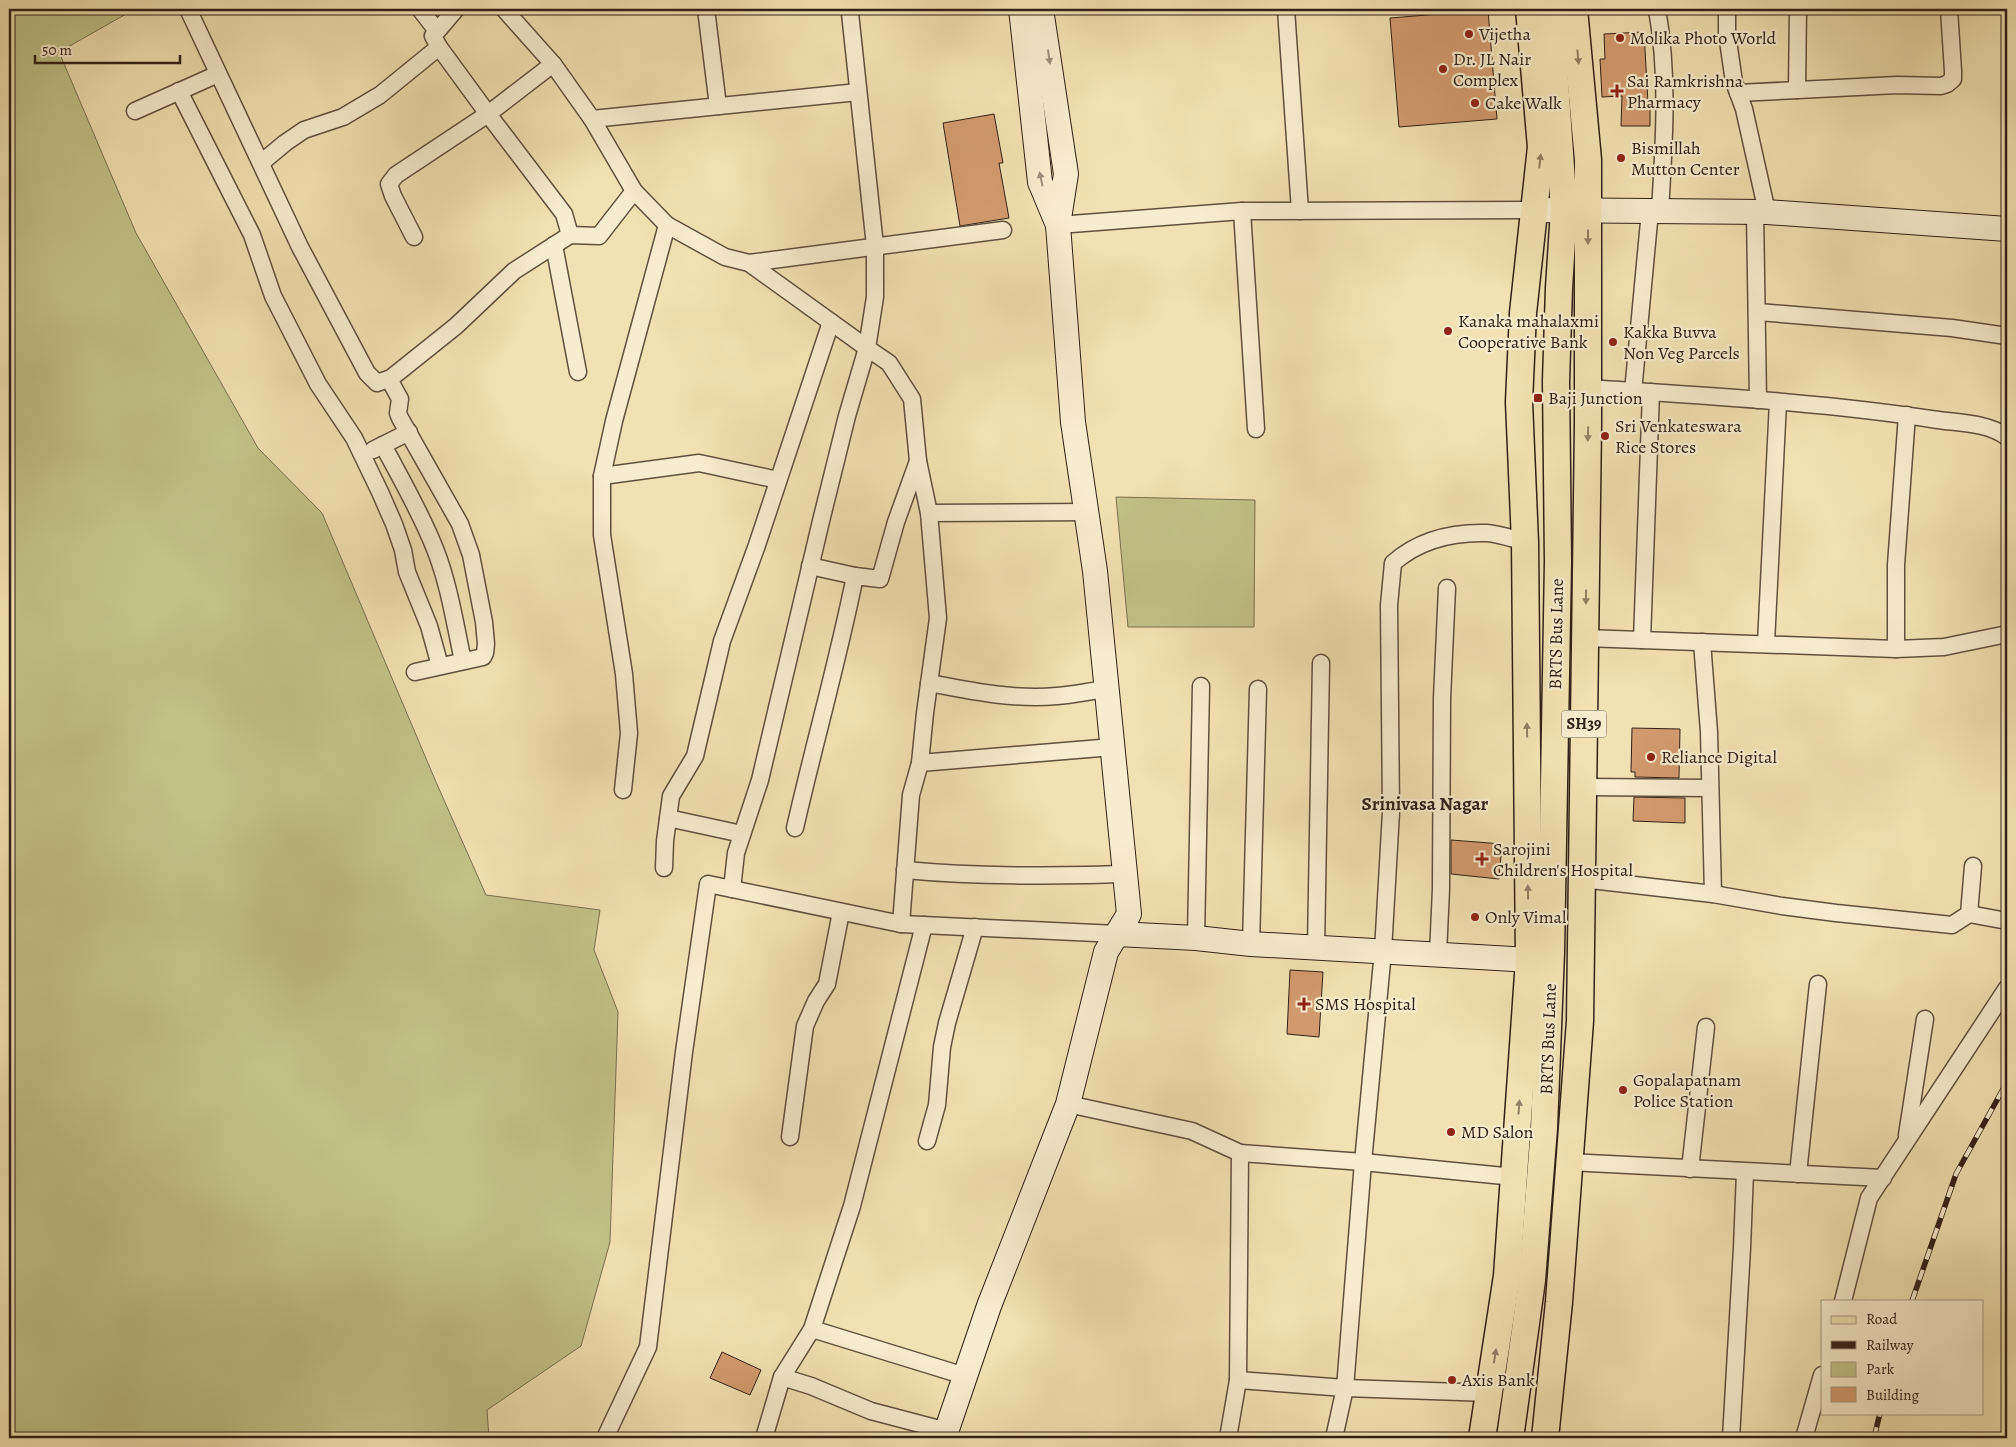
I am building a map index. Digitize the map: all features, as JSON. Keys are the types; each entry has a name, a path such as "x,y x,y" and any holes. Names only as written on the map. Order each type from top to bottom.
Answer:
{"main road":[{"path":"1482,1438 1507,1276 1529,960 1525,542 1519,402 1523,313 1541,147 1529,9"},
{"name":"BRTS Bus Lane","path":"1510,1438 1532,1280 1544,1128 1551,952 1558,562 1556,381 1559,288 1576,210 1550,9"},
{"name":"SH39","path":"1544,1438 1559,1302 1580,1021 1588,388 1576,210 1588,160 1574,9"}],"street":[{"path":"188,9 300,247 367,373 377,383 389,379 456,326 514,271 570,235 599,236 634,191"},
{"path":"420,9 488,114 564,214 570,235"},
{"path":"261,163 284,143 304,130 342,118 380,94 438,39 456,9"},
{"path":"504,9 553,64 592,119 634,191 666,225 725,257 750,263 1003,230"},
{"path":"706,9 718,106"},
{"path":"1021,9 1040,182 1058,225"},
{"path":"782,1377 945,1435 989,1306 1068,1104 1106,952 1129,914 1095,571 1073,422 1058,225 1066,174 1041,9"},
{"path":"1286,9 1300,211"},
{"path":"1633,392 1665,128 1663,42 1657,9"},
{"path":"1727,9 1734,82 1744,109 1761,212 1758,400"},
{"path":"1797,90 1798,9"},
{"path":"1738,93 1897,85 1941,86 1947,84 1952,79 1953,71 1949,9"},
{"path":"732,889 736,853 760,780 847,416 867,348 875,297 875,246 850,13"},
{"path":"414,237 393,196 389,184 396,174 488,114 553,64"},
{"path":"136,111 218,74"},
{"path":"179,91 252,235 273,296 318,384 354,438 394,524 403,550 407,572 429,626 440,666"},
{"path":"592,119 858,92"},
{"path":"1058,225 1242,211 1576,210 1761,212 2007,230"},
{"path":"1242,211 1256,429"},
{"path":"623,790 629,734 624,674 602,535 602,476 614,421 666,225"},
{"path":"554,245 578,372"},
{"path":"750,263 889,363 912,399 918,461 929,513 938,618 920,763 911,795 901,924"},
{"path":"1758,312 1952,328 2007,336"},
{"path":"664,868 665,841 671,796 695,756 722,641 831,322"},
{"path":"389,379 400,399 398,413 460,524 471,555 484,622 486,644 486,653 483,657 415,672"},
{"path":"1588,388 1758,400 1907,415 1993,429 2007,437"},
{"path":"1642,640 1651,392"},
{"path":"1766,643 1778,402"},
{"path":"1896,648 1896,565 1907,415"},
{"path":"362,456 409,432"},
{"path":"383,445 436,550 449,594 463,661"},
{"path":"810,566 855,576 880,579 896,522 918,461"},
{"path":"602,476 700,464 778,480"},
{"path":"929,513 1086,512"},
{"path":"1334,1438 1345,1388 1363,1162 1383,951 1390,812 1389,606 1393,563 1413,549 1444,536 1488,533 1525,542"},
{"path":"796,828 817,734 843,637 855,576"},
{"path":"1438,954 1441,889 1442,698 1447,588"},
{"path":"1585,638 1944,648 2007,634"},
{"path":"1702,642 1709,732 1713,894"},
{"path":"1316,948 1321,663"},
{"path":"929,683 984,694 1016,696 1056,696 1107,689"},
{"path":"1196,938 1201,686"},
{"path":"1251,944 1258,689"},
{"path":"920,763 1113,747"},
{"path":"1583,788 1710,788"},
{"path":"668,818 742,834"},
{"path":"1969,914 1973,866"},
{"path":"905,870 949,874 1029,877 1125,874"},
{"path":"1582,879 1713,894 1809,910 1952,925 1969,914 2007,920"},
{"path":"605,1438 648,1347 684,1052 708,884 901,924 1196,938 1251,944 1529,960"},
{"path":"790,1137 805,1026 816,1001 827,984 841,912"},
{"path":"764,1438 782,1377 812,1328 852,1206 924,925"},
{"path":"927,1141 937,1105 942,1047 975,927"},
{"path":"1798,1174 1818,984"},
{"path":"1843,1300 1870,1198 2007,988"},
{"path":"1906,1143 1925,1018"},
{"path":"1690,1170 1706,1027"},
{"path":"1068,1104 1192,1131 1240,1153 1363,1162 1514,1177"},
{"path":"1228,1438 1238,1380 1240,1153"},
{"path":"1569,1162 1690,1170 1882,1178"},
{"path":"1731,1438 1745,1172"},
{"path":"812,1328 965,1376"},
{"path":"1804,1438 1821,1378"},
{"path":"1238,1380 1345,1388 1489,1393"}],"green space":[{"path":"9,9 135,9 59,52 136,233 258,448 322,513 486,895 600,910 594,950 618,1012 610,1242 581,1346 487,1410 489,1438 9,1438"},
{"path":"1116,497 1255,500 1254,627 1128,627"}],"building":[{"name":"Dr. JL Nair Complex","path":"1488,10 1497,119 1399,127 1390,18"},
{"path":"1644,32 1650,126 1621,126 1622,96 1602,97 1600,59 1605,59 1604,34"},
{"path":"994,114 1003,163 999,163 1009,218 960,226 943,123"},
{"path":"1632,728 1680,729 1679,778 1635,777 1635,772 1631,772"},
{"path":"1634,797 1685,798 1685,823 1633,821"},
{"path":"1451,840 1502,844 1499,879 1451,874"},
{"path":"1290,970 1323,972 1319,1037 1287,1034"},
{"path":"722,1352 761,1370 750,1395 710,1378"}],"railway":[{"path":"1912,1300 1956,1174 2007,1082"},
{"path":"1874,1438 1880,1414"}],"place":[{"name":"Vijetha","path":"1469,34"},
{"name":"Molika Photo World","path":"1620,38"},
{"name":"Dr. JL Nair Complex","path":"1443,69"},
{"name":"Sai Ramkrishna Pharmacy","path":"1617,91"},
{"name":"Cake Walk","path":"1475,103"},
{"name":"Bismillah Mutton Center","path":"1621,158"},
{"name":"Kanaka mahalaxmi Cooperative Bank","path":"1448,331"},
{"name":"Kakka Buvva Non Veg Parcels","path":"1613,342"},
{"name":"Baji Junction","path":"1538,398"},
{"name":"Sri Venkateswara Rice Stores","path":"1605,436"},
{"name":"Reliance Digital","path":"1651,757"},
{"name":"Sarojini Children's Hospital","path":"1482,859"},
{"name":"Only Vimal","path":"1475,917"},
{"name":"SMS Hospital","path":"1304,1004"},
{"name":"Gopalapatnam Police Station","path":"1623,1090"},
{"name":"MD Salon","path":"1451,1132"},
{"name":"Axis Bank","path":"1452,1380"}],"district":[{"name":"Srinivasa Nagar","path":"1425,804"}]}
